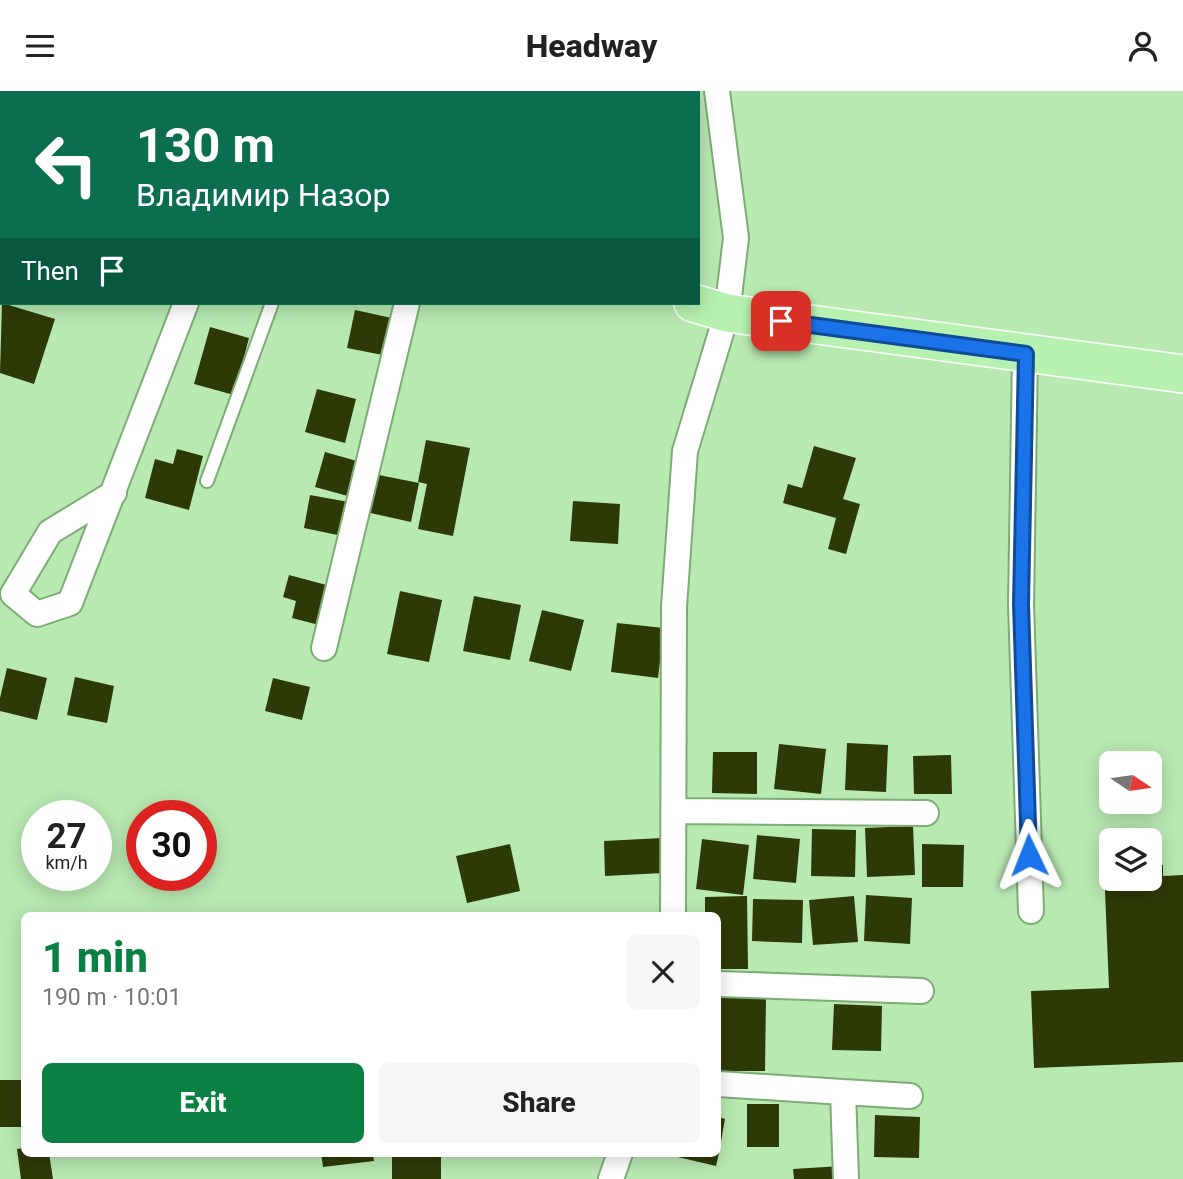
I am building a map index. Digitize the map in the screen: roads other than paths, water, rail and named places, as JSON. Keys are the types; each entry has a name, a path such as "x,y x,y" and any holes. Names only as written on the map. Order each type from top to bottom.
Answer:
{"main road":[{"path":"700,305 727,313 1183,374"}],"street":[{"path":"673,912 674,607 685,451 727,313 736,238 717,91"},
{"path":"114,493 50,532 13,594 37,614 70,603 114,493 185,305"},
{"path":"324,648 407,305"},
{"path":"1026,354 1021,604 1031,911"},
{"path":"675,811 926,813"},
{"path":"721,984 921,991"},
{"path":"721,1084 910,1096"},
{"path":"843,1092 846,1179"},
{"path":"611,1179 619,1157"}],"lane":[{"path":"207,481 271,305"}]}
